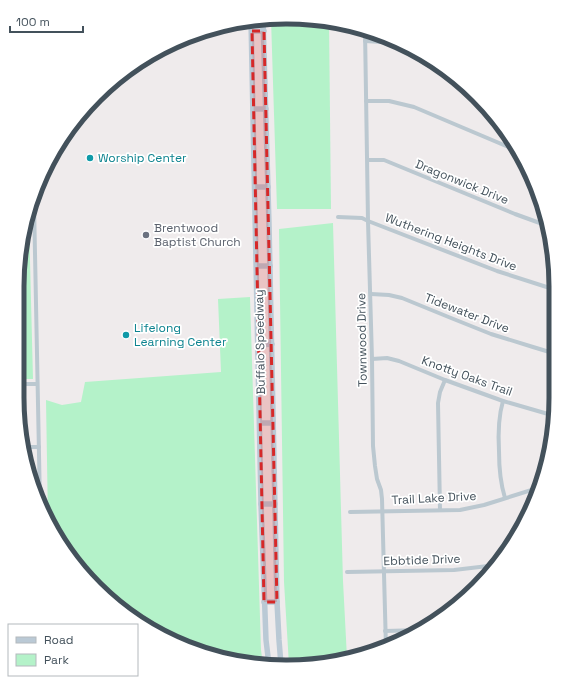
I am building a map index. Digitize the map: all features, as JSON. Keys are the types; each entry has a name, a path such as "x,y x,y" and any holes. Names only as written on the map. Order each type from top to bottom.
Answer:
{"main road":[{"name":"Buffalo Speedway","path":"264,25 277,602 281,660"},
{"name":"Buffalo Speedway","path":"252,26 264,602 268,659"},
{"path":"252,31 264,31"},
{"path":"253,109 266,109"},
{"path":"255,187 268,187"},
{"path":"257,266 270,266"},
{"path":"259,345 272,344"},
{"path":"260,423 273,423"},
{"path":"262,504 275,504"},
{"path":"264,602 277,602"}],"street":[{"name":"Townwood Drive","path":"365,36 373,446 374,466 381,490 383,511 386,641"},
{"path":"365,40 380,41"},
{"path":"366,100 389,101 414,107 509,147"},
{"name":"Dragonwick Drive","path":"368,160 384,160 541,223"},
{"path":"34,215 40,487"},
{"name":"Wuthering Heights Drive","path":"338,217 362,218 497,271 549,288"},
{"name":"Tidewater Drive","path":"371,294 389,295 402,298 491,334 549,352"},
{"name":"Knotty Oaks Trail","path":"372,359 387,358 399,361 445,380 503,401 548,414"},
{"path":"440,510 438,402 445,380"},
{"path":"24,384 37,384"},
{"path":"503,401 499,417 498,433 501,485 505,498"},
{"path":"29,447 39,447"},
{"name":"Trail Lake Drive","path":"350,512 460,510 484,505 532,489"},
{"name":"Ebbtide Drive","path":"347,572 454,570 488,566"},
{"path":"385,630 409,630"}],"highlighted area":[{"path":"252,31 264,31 277,602 264,602"}],"green space":[{"path":"286,24 329,27 331,209 277,209 271,25"},
{"path":"333,223 343,581 347,653 321,658 289,660 284,582 279,229"},
{"path":"29,234 33,379 24,379 24,286 26,252"},
{"path":"250,297 262,659 235,655 202,646 170,633 141,616 113,595 89,571 59,529 48,507 46,400 62,405 81,402 85,382 221,372 218,299"}],"place":[{"name":"Worship Center","path":"90,158"},
{"name":"Brentwood Baptist Church","path":"146,235"},
{"name":"Lifelong Learning Center","path":"126,335"}]}
